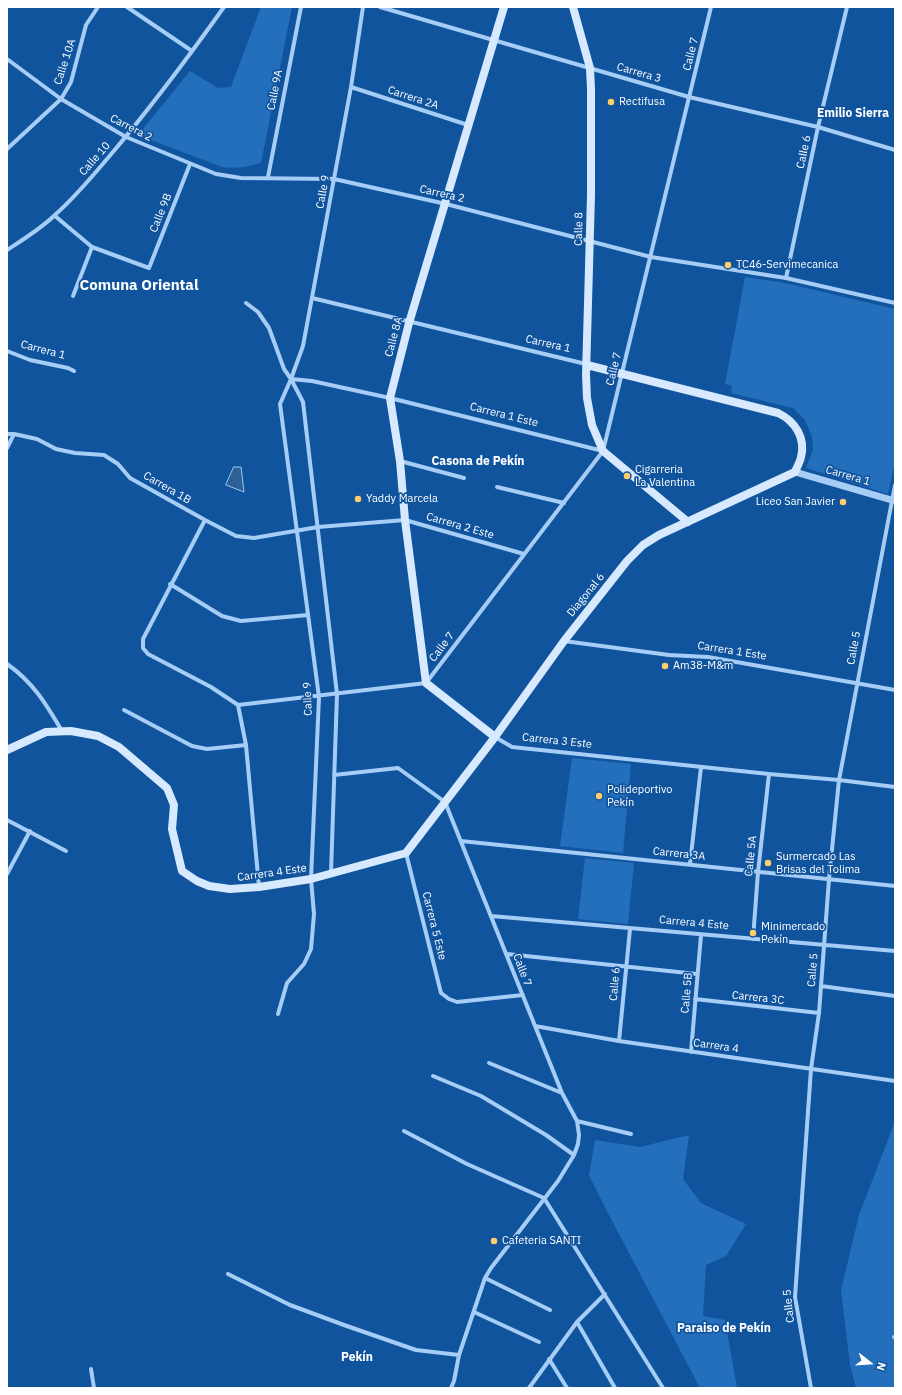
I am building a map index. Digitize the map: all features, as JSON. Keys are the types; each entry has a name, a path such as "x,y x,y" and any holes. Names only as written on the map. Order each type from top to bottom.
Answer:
{"main road":[{"name":"Calle 8A","path":"426,683 405,520 400,461 390,398 409,323 504,7"},
{"name":"Calle 8","path":"573,7 590,68 590,241 588,365 586,384 592,425 603,451"},
{"name":"Carrera 1","path":"588,365 778,413 787,418 796,427 800,435 802,445 801,457 795,472"},
{"name":"Carrera 1 Este","path":"603,451 688,522"},
{"name":"Diagonal 6","path":"406,853 495,737 564,641 627,561 643,545 659,535 795,472"},
{"name":"Carrera 3 Este","path":"426,683 495,737"},
{"name":"Carrera 4 Este","path":"7,750 46,732 62,731 71,731 98,736 119,747 167,788 174,805 172,829 182,871 208,886 230,889 259,887 311,879 406,853"}],"street":[{"name":"Calle 10A","path":"7,149 61,99 71,82 86,25 98,7"},
{"path":"126,7 192,52"},
{"name":"Calle 10","path":"7,250 29,236 55,216 76,195 126,138 192,52 224,7"},
{"name":"Calle 9A","path":"268,177 301,7"},
{"name":"Calle 9","path":"278,1014 287,983 304,964 311,949 314,914 311,879 319,696 280,404 291,379 302,346 351,87 363,7"},
{"name":"Carrera 3","path":"380,7 689,97 818,128 895,150"},
{"name":"Calle 7","path":"426,683 603,451 711,7"},
{"name":"Calle 6","path":"786,278 818,128 847,7"},
{"name":"Carrera 2","path":"7,59 61,99 126,138 216,174 241,178 268,177 334,179 446,204 650,257 786,278 895,303"},
{"name":"Carrera 2A","path":"351,87 469,125"},
{"name":"Calle 9B","path":"92,247 148,268 190,164"},
{"path":"55,216 92,247 73,296"},
{"name":"Carrera 1","path":"312,298 409,323 588,365"},
{"path":"246,303 258,312 270,328 284,369 303,402 337,694 331,874"},
{"name":"Carrera 1","path":"7,351 30,360 68,368 74,372"},
{"name":"Carrera 1 Este","path":"291,379 312,381 390,398 603,451"},
{"name":"Carrera 1B","path":"7,434 14,434 37,440 56,449 75,453 104,455 118,464 130,478 204,520 236,536 254,538 296,529 318,527"},
{"path":"7,448 14,434"},
{"path":"400,461 464,478"},
{"name":"Carrera 1","path":"795,472 893,501"},
{"name":"Calle 5","path":"812,1388 795,1297 812,1069 821,986 829,879 839,780 856,684 895,485"},
{"path":"497,487 564,503"},
{"path":"204,520 143,639 143,648 148,654 211,687 238,705 426,683"},
{"name":"Carrera 2 Este","path":"318,527 405,520 524,554"},
{"path":"170,584 222,616 241,621 308,615"},
{"name":"Carrera 1 Este","path":"564,641 669,655 708,658 895,690"},
{"path":"7,664 17,670 33,686 44,700 62,731"},
{"path":"238,705 246,745 259,887"},
{"path":"124,710 192,746 208,749 246,745"},
{"name":"Carrera 3 Este","path":"495,737 512,748 839,780 895,787"},
{"path":"690,864 701,767"},
{"path":"334,775 398,768 445,802"},
{"name":"Calle 5A","path":"753,939 758,872 769,774"},
{"name":"Calle 7","path":"445,802 562,1093 577,1120"},
{"path":"7,820 66,851"},
{"path":"7,874 30,831"},
{"name":"Carrera 3A","path":"461,841 895,886"},
{"name":"Carrera 5 Este","path":"406,853 441,993 449,999 457,1002 522,995"},
{"name":"Carrera 4 Este","path":"491,916 895,951"},
{"name":"Calle 6","path":"619,1041 630,929"},
{"name":"Calle 5B","path":"691,1052 701,935"},
{"path":"507,954 697,974"},
{"path":"821,986 895,996"},
{"name":"Carrera 3C","path":"695,1000 818,1013"},
{"name":"Carrera 4","path":"535,1026 619,1041 895,1081"},
{"path":"489,1063 562,1093"},
{"path":"433,1076 481,1096 546,1135 574,1155"},
{"path":"451,1388 454,1381 459,1355 485,1278 491,1268 558,1181 574,1155 578,1144 579,1135 577,1120 631,1134"},
{"path":"404,1131 467,1164 544,1198 662,1388"},
{"path":"228,1274 290,1305 344,1325 416,1350 459,1355"},
{"path":"485,1278 550,1310"},
{"path":"529,1388 577,1322 605,1294"},
{"path":"474,1312 538,1342"},
{"path":"577,1322 615,1388"},
{"path":"549,1359 567,1388"},
{"path":"91,1369 94,1388"}],"shaded area":[{"path":"261,7 292,7 261,163 242,167 222,167 138,135 190,71 218,88 231,87"},
{"path":"745,277 785,283 895,309 895,461 888,494 806,468 813,450 812,437 805,420 793,408 731,393 732,386 725,384"},
{"path":"234,467 241,467 244,492 226,485"},
{"path":"572,758 631,764 623,853 560,846"},
{"path":"585,858 634,863 628,924 578,919"},
{"path":"894,1124 895,1388 856,1388 850,1365 841,1290 859,1215"},
{"path":"689,1135 683,1179 701,1203 746,1224 726,1256 706,1265 703,1316 725,1320 737,1388 700,1388 589,1175 595,1140 640,1147"}],"place":[{"name":"Rectifusa","path":"611,102"},
{"name":"TC46-Servimecanica","path":"728,265"},
{"name":"Cigarreria La Valentina","path":"627,476"},
{"name":"Yaddy Marcela","path":"358,499"},
{"name":"Liceo San Javier","path":"843,502"},
{"name":"Am38-M&m","path":"665,666"},
{"name":"Polideportivo Pekín","path":"599,796"},
{"name":"Surmercado Las Brisas del Tolima","path":"768,863"},
{"name":"Minimercado Pekín","path":"753,933"},
{"name":"Cafeteria SANTI","path":"494,1241"}],"district":[{"name":"Emilio Sierra","path":"853,114"},
{"name":"Comuna Oriental","path":"139,286"},
{"name":"Casona de Pekín","path":"478,462"},
{"name":"Paraiso de Pekín","path":"724,1329"},
{"name":"Pekín","path":"357,1358"}]}
